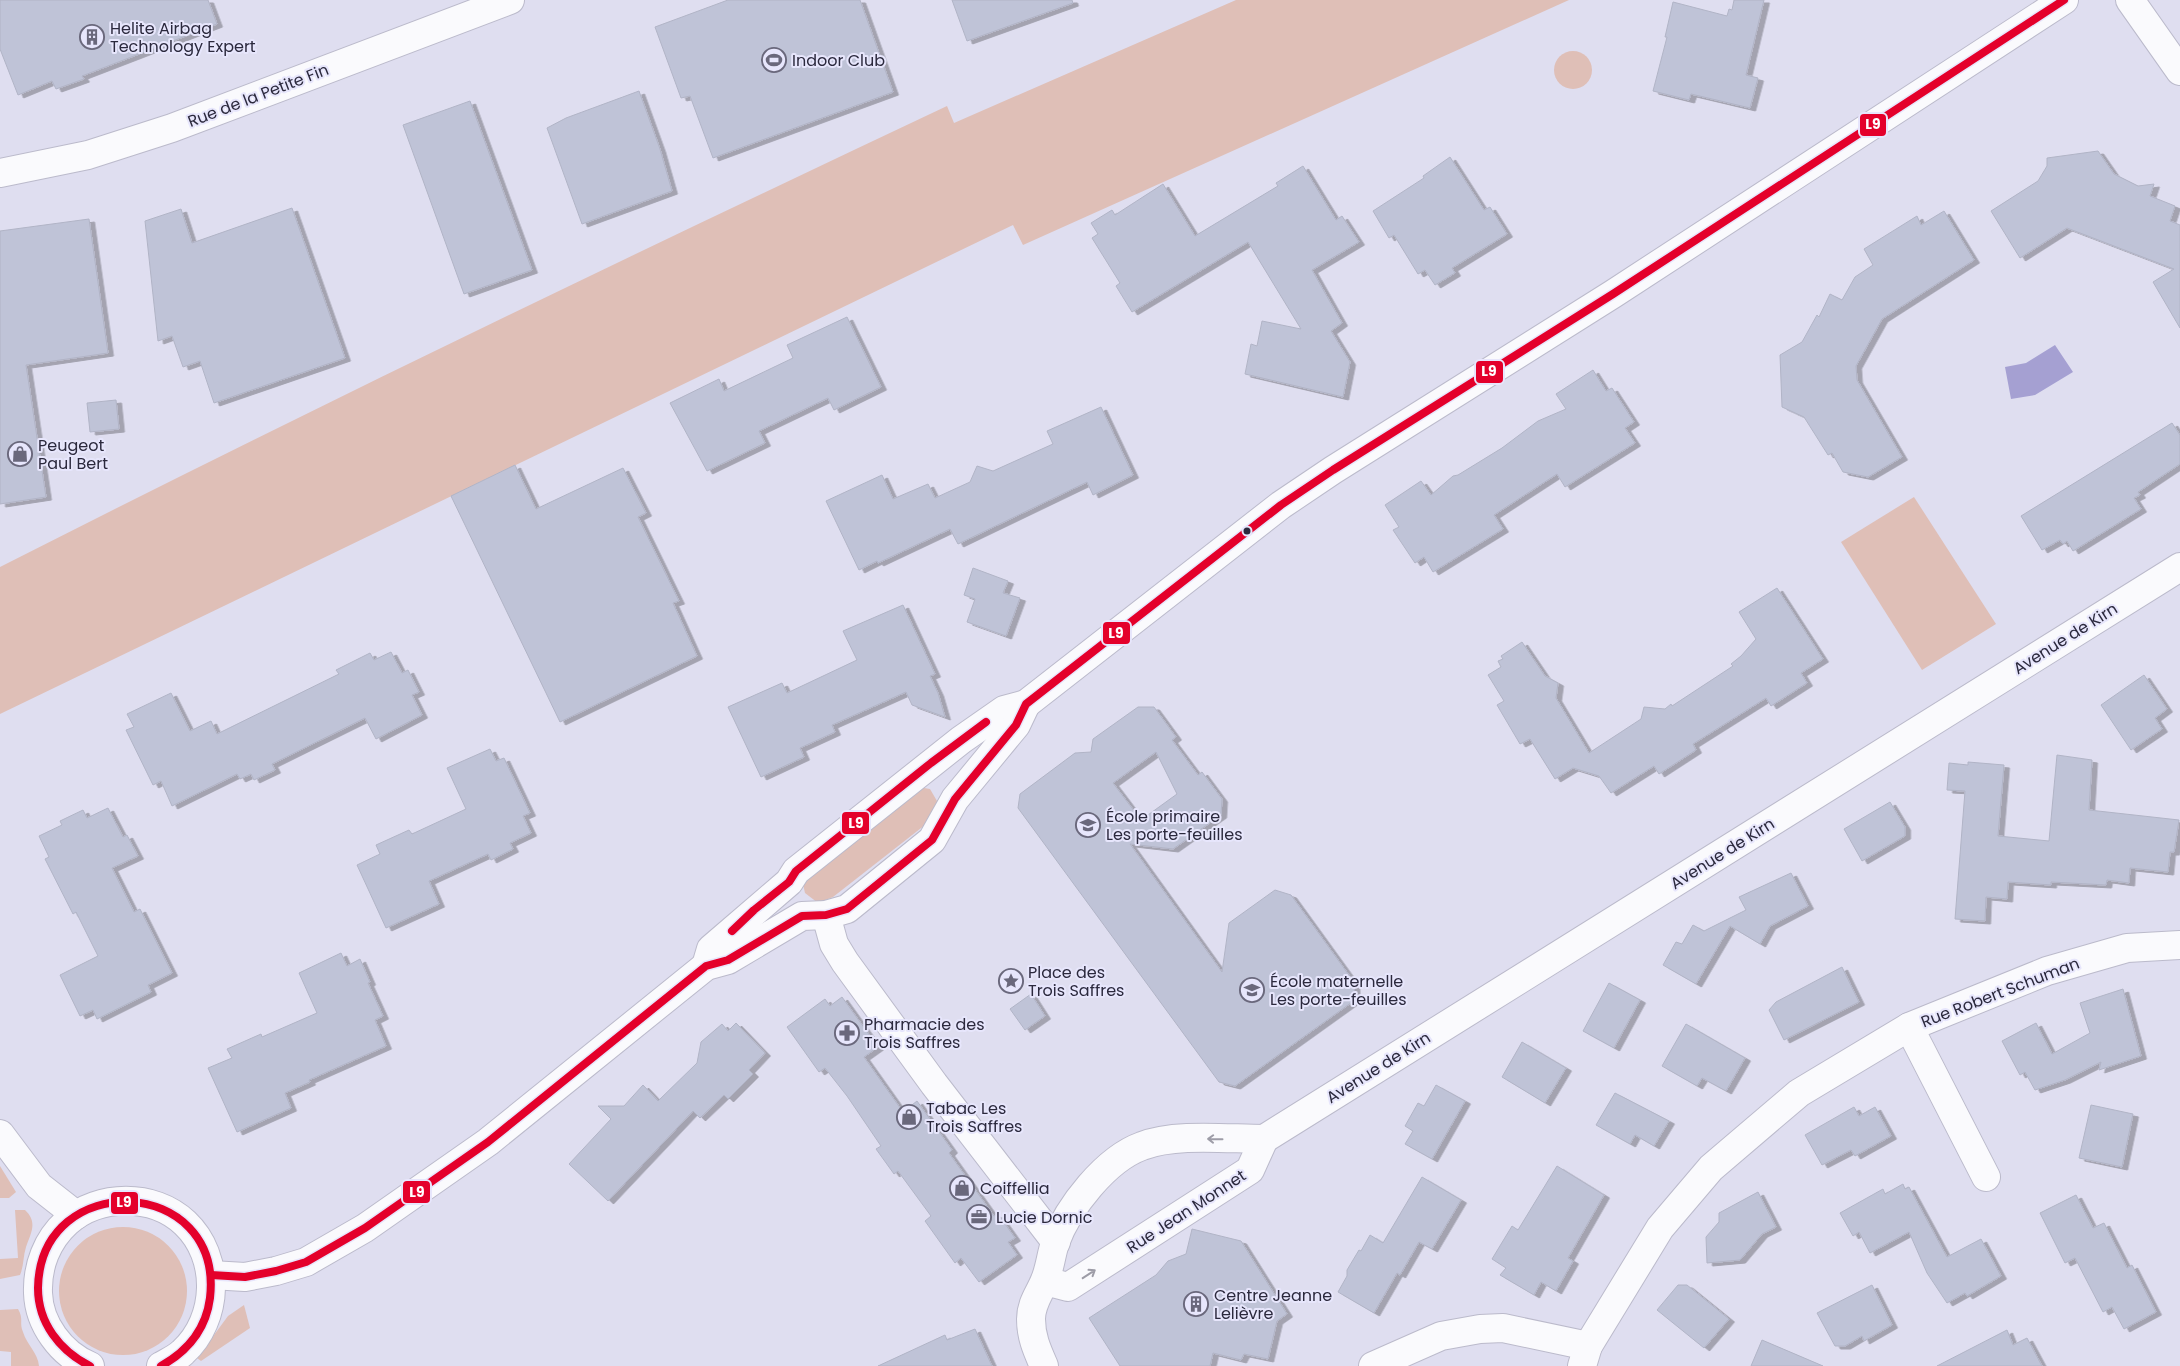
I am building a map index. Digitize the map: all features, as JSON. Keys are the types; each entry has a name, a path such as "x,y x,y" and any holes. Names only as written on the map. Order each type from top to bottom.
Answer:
{"street":[{"name":"Rue de la Petite Fin","path":"0,173 88,155 172,128 510,0"},
{"path":"706,966 711,948 789,882 796,871 920,772 1004,710 1026,704 1281,505 1396,429 1613,294 2064,0"},
{"path":"2130,0 2180,71"},
{"name":"Avenue de Kirn","path":"1264,1139 2180,567"},
{"path":"211,1274 244,1277 284,1269 306,1262 365,1228 488,1142 706,966 728,960 791,922 847,908 932,840 952,803 1016,725 1026,704"},
{"path":"920,772 940,784 947,792 952,803"},
{"path":"789,882 797,904 817,915 845,962 934,1084 1056,1242"},
{"name":"Rue Robert Schuman","path":"1585,1356 1660,1228 1711,1168 1799,1093 1909,1027 2047,971 2127,948 2180,945"},
{"name":"Rue Robert Schuman","path":"1909,1027 1986,1177"},
{"path":"0,1134 39,1186 76,1215"},
{"path":"1044,1366 1032,1341 1031,1317 1034,1300 1045,1281 1056,1242 1068,1218 1101,1172 1118,1158 1140,1146 1153,1142 1264,1139"},
{"name":"Rue Jean Monnet","path":"1045,1281 1068,1287 1250,1170 1264,1139"},
{"path":"90,1366 78,1361 58,1343 44,1321 38,1294 39,1271 46,1250 59,1230 76,1215 103,1203 132,1200 160,1208 185,1223 202,1247 211,1274 211,1303 201,1330 183,1352 161,1366"},
{"path":"1373,1366 1441,1336 1480,1329 1503,1328 1585,1356"}],"shaded area":[{"path":"1236,0 1569,0 1023,245 1013,225 0,714 0,567 472,333 947,106 954,123"},
{"path":"1573,51 1580,52 1586,57 1591,63 1591,77 1586,83 1580,88 1573,89 1566,88 1560,83 1555,77 1554,70 1555,63 1560,57 1566,52"},
{"path":"2055,345 2073,372 2035,395 2011,399 2005,367 2026,363"},
{"path":"1914,497 1996,624 1922,670 1841,542"},
{"path":"918,787 930,789 937,801 939,814 833,897 818,903 805,893 803,884 812,871"},
{"path":"0,1166 16,1192 9,1198 0,1198"},
{"path":"15,1210 25,1210 29,1214 32,1228 20,1275 0,1279 0,1259 18,1258"},
{"path":"123,1227 147,1232 168,1246 182,1267 187,1291 182,1315 168,1336 147,1350 123,1355 99,1350 78,1336 64,1315 59,1291 64,1267 78,1246 99,1232"},
{"path":"244,1305 250,1328 201,1361 197,1358 228,1316"},
{"path":"18,1309 23,1332 37,1357 39,1366 11,1366 11,1352 0,1351 0,1310"}],"building":[{"name":"Helite Airbag Technology Expert","path":"0,0 208,0 217,24 82,76 84,79 56,89 52,81 18,95 0,49"},
{"name":"Indoor Club","path":"728,0 860,0 893,92 713,158 690,96 681,98 655,27"},
{"path":"952,0 1072,0 1073,3 967,41"},
{"path":"1734,0 1764,0 1746,75 1758,78 1750,108 1691,94 1689,100 1653,91 1667,37 1665,37 1673,2 1727,16 1729,9 1732,10"},
{"path":"639,91 660,149 672,191 582,224 547,128 566,118"},
{"path":"470,101 532,270 464,294 403,125"},
{"path":"2098,151 2114,174 2138,186 2154,184 2150,196 2175,206 2170,221 2180,225 2180,328 2153,282 2174,269 2067,228 2020,258 1991,211 2038,181 2047,166 2047,158"},
{"path":"1450,157 1484,210 1490,207 1507,234 1452,268 1455,273 1435,285 1425,270 1418,274 1394,235 1389,238 1373,211 1424,178 1423,176"},
{"path":"1303,166 1336,220 1342,216 1359,242 1312,270 1342,323 1331,331 1350,362 1343,397 1245,374 1251,344 1257,346 1262,321 1301,329 1248,242 1132,312 1116,286 1120,283 1092,238 1098,234 1091,223 1112,210 1115,215 1163,184 1195,236 1278,186 1276,183"},
{"path":"292,208 345,358 214,403 200,361 183,367 172,336 158,341 145,221 181,209 192,243"},
{"path":"1944,211 1974,260 1882,319 1856,366 1857,380 1902,457 1868,477 1843,472 1832,453 1828,455 1804,417 1782,407 1780,355 1802,342 1817,315 1819,317 1830,294 1842,300 1855,277 1873,265 1864,249 1917,216 1921,225"},
{"path":"89,219 108,353 26,365 46,497 0,504 0,231"},
{"path":"847,317 881,387 834,410 828,398 759,431 765,443 707,471 670,403 719,379 724,391 793,358 787,345"},
{"path":"1593,370 1606,391 1612,388 1634,422 1625,428 1635,443 1565,487 1557,474 1494,515 1503,529 1433,572 1424,557 1415,563 1393,530 1399,527 1385,505 1421,481 1431,495 1453,476 1458,475 1502,448 1538,421 1566,409 1556,394"},
{"path":"116,400 119,429 90,432 87,403"},
{"path":"1101,407 1133,475 1093,495 1087,482 958,544 950,529 859,570 826,501 882,475 893,499 928,484 935,498 970,482 977,466 993,471 1053,444 1047,431"},
{"path":"2172,423 2180,435 2180,464 2138,492 2140,495 2134,498 2141,509 2073,551 2067,541 2063,544 2060,540 2042,550 2021,516"},
{"path":"515,465 536,509 623,468 646,513 638,517 679,601 673,603 697,656 560,722 451,496"},
{"path":"973,568 1008,581 1003,593 1020,598 1006,636 967,622 975,599 964,595"},
{"path":"1777,588 1823,659 1801,673 1807,683 1771,706 1766,698 1693,744 1696,750 1659,774 1654,766 1611,793 1599,776 1573,768 1555,779 1530,739 1520,744 1497,705 1504,701 1488,675 1501,667 1498,661 1503,659 1501,656 1522,642 1545,676 1558,683 1556,698 1589,753 1641,719 1644,707 1665,709 1671,704 1672,706 1733,666 1731,664 1756,639 1739,612"},
{"path":"903,605 935,674 930,676 938,693 945,717 912,705 906,692 832,725 835,732 800,748 804,757 761,777 728,707 782,683 787,693 857,660 843,631"},
{"path":"391,652 402,673 408,670 419,692 412,695 422,715 376,739 365,718 272,764 275,770 254,780 251,774 240,779 237,774 172,806 161,781 153,785 126,730 134,727 127,714 171,693 190,731 211,721 217,734 339,674 336,670 370,653 374,660"},
{"path":"2144,675 2167,709 2155,718 2162,729 2131,750 2101,705"},
{"path":"1138,707 1154,707 1176,737 1172,740 1198,775 1202,772 1222,799 1221,815 1173,849 1130,844 1222,972 1229,923 1275,890 1291,895 1354,982 1355,1000 1235,1086 1219,1082 1018,808 1020,794 1075,753 1091,752 1093,739","holes":["1156,752 1177,794 1141,820 1113,783"]},
{"path":"490,749 496,761 504,758 530,813 523,816 531,833 510,843 513,849 491,860 488,854 429,881 439,904 386,928 357,865 380,854 376,845 409,830 412,834 466,809 447,768"},
{"path":"2057,755 2092,760 2089,810 2179,820 2174,852 2170,852 2168,872 2130,868 2129,883 2107,880 2106,885 2051,882 2051,885 2008,882 2007,899 1986,897 1985,921 1955,919 1965,791 1947,790 1949,763 1968,765 1968,762 2004,765 1998,836 2049,841"},
{"path":"1890,802 1905,827 1905,836 1862,861 1844,829"},
{"path":"108,808 123,837 127,835 138,856 112,868 134,912 140,909 172,973 148,985 151,992 97,1019 93,1010 80,1016 60,975 98,956 76,912 73,914 45,859 49,857 39,836 62,825 60,821 83,810 87,818"},
{"path":"1791,873 1808,906 1770,926 1760,944 1730,926 1696,984 1663,965 1676,942 1682,944 1693,925 1704,931 1746,910 1739,897"},
{"path":"341,953 347,966 360,959 370,982 368,983 383,1016 375,1020 386,1046 309,1080 310,1082 285,1093 291,1108 237,1132 208,1068 232,1058 227,1049 261,1034 262,1037 317,1013 299,973"},
{"path":"1842,967 1859,1002 1784,1040 1769,1010 1776,1002"},
{"path":"1609,983 1640,1000 1614,1048 1583,1031"},
{"path":"2123,989 2141,1056 2099,1070 2101,1062 2065,1080 2035,1090 2025,1072 2020,1075 2002,1041 2036,1023 2052,1054 2090,1033 2080,1003"},
{"path":"1031,994 1045,1016 1025,1030 1010,1009"},
{"path":"842,997 878,1047 864,1057 903,1112 917,1101 952,1150 949,1153 994,1216 998,1214 1015,1238 1008,1242 1017,1255 979,1282 961,1258 955,1263 925,1221 931,1216 898,1171 894,1174 876,1149 881,1146 847,1096 825,1068 819,1072 787,1027 825,999 830,1006"},
{"path":"736,1023 765,1053 749,1070 753,1074 728,1099 724,1095 700,1118 693,1111 608,1201 569,1164 611,1119 598,1106 624,1106 643,1085 658,1101 697,1063 701,1042 722,1024 728,1031"},
{"path":"1686,1024 1745,1058 1726,1091 1702,1078 1697,1086 1662,1066"},
{"path":"1522,1042 1566,1068 1545,1103 1502,1077"},
{"path":"1436,1085 1465,1101 1432,1159 1405,1144 1413,1131 1405,1126 1418,1103 1424,1106"},
{"path":"1615,1093 1669,1121 1654,1146 1635,1135 1630,1144 1596,1125"},
{"path":"2091,1105 2133,1114 2122,1167 2079,1158"},
{"path":"1854,1107 1859,1116 1875,1107 1891,1136 1855,1156 1851,1150 1822,1165 1805,1135"},
{"path":"1557,1166 1604,1195 1568,1258 1573,1261 1556,1291 1541,1282 1534,1295 1500,1275 1506,1268 1492,1259 1512,1226 1518,1230"},
{"path":"1422,1177 1461,1200 1432,1249 1419,1242 1400,1275 1397,1273 1374,1313 1338,1292 1347,1276 1347,1270 1359,1250 1361,1251 1370,1235 1383,1243"},
{"path":"1903,1184 1905,1189 1909,1187 1947,1257 1981,1239 2001,1276 1967,1296 1965,1293 1947,1303 1927,1273 1909,1232 1870,1253 1859,1232 1853,1236 1840,1213 1883,1189 1885,1194"},
{"path":"1758,1192 1776,1227 1762,1234 1740,1260 1707,1263 1706,1237 1719,1222 1719,1213"},
{"path":"2076,1195 2093,1228 2104,1223 2127,1268 2132,1265 2156,1312 2124,1329 2112,1307 2103,1312 2075,1258 2065,1263 2040,1213"},
{"name":"Centre Jeanne Lelièvre","path":"1192,1229 1241,1241 1287,1314 1277,1321 1268,1359 1244,1354 1241,1360 1213,1353 1210,1366 1120,1366 1089,1318 1156,1275 1168,1261 1186,1254"},
{"path":"1678,1285 1687,1285 1729,1319 1704,1348 1657,1310"},
{"path":"1872,1285 1892,1325 1864,1341 1862,1336 1845,1346 1835,1346 1817,1313"},
{"path":"975,1329 992,1366 878,1366 945,1335 947,1340"},
{"path":"2007,1330 2013,1345 2027,1338 2042,1366 1937,1366"},
{"path":"1762,1340 1823,1366 1751,1366"}],"transit line":[{"name":"L9","path":"211,1275 245,1277 276,1271 306,1262 365,1228 488,1142 706,966 728,960 802,916 826,915 847,909 932,840 955,799 1016,725 1026,704 1281,505 1333,470 1613,294 2064,0"},
{"name":"L9","path":"732,931 754,910 789,882 796,871 931,763 986,722"},
{"name":"L9","path":"90,1366 79,1360 60,1344 42,1313 38,1288 47,1249 68,1222 97,1206 130,1202 162,1209 189,1228 207,1257 210,1298 204,1320 200,1329 187,1346 161,1366"}],"place":[{"name":"Helite Airbag Technology Expert","path":"92,37"},
{"name":"Indoor Club","path":"774,60"},
{"name":"Peugeot Paul Bert","path":"20,454"},
{"name":"École primaire Les porte-feuilles","path":"1088,825"},
{"name":"Place des Trois Saffres","path":"1011,981"},
{"name":"École maternelle Les porte-feuilles","path":"1252,990"},
{"name":"Pharmacie des Trois Saffres","path":"847,1033"},
{"name":"Tabac Les Trois Saffres","path":"909,1117"},
{"name":"Coiffellia","path":"962,1188"},
{"name":"Lucie Dornic","path":"979,1217"},
{"name":"Centre Jeanne Lelièvre","path":"1196,1304"}]}
